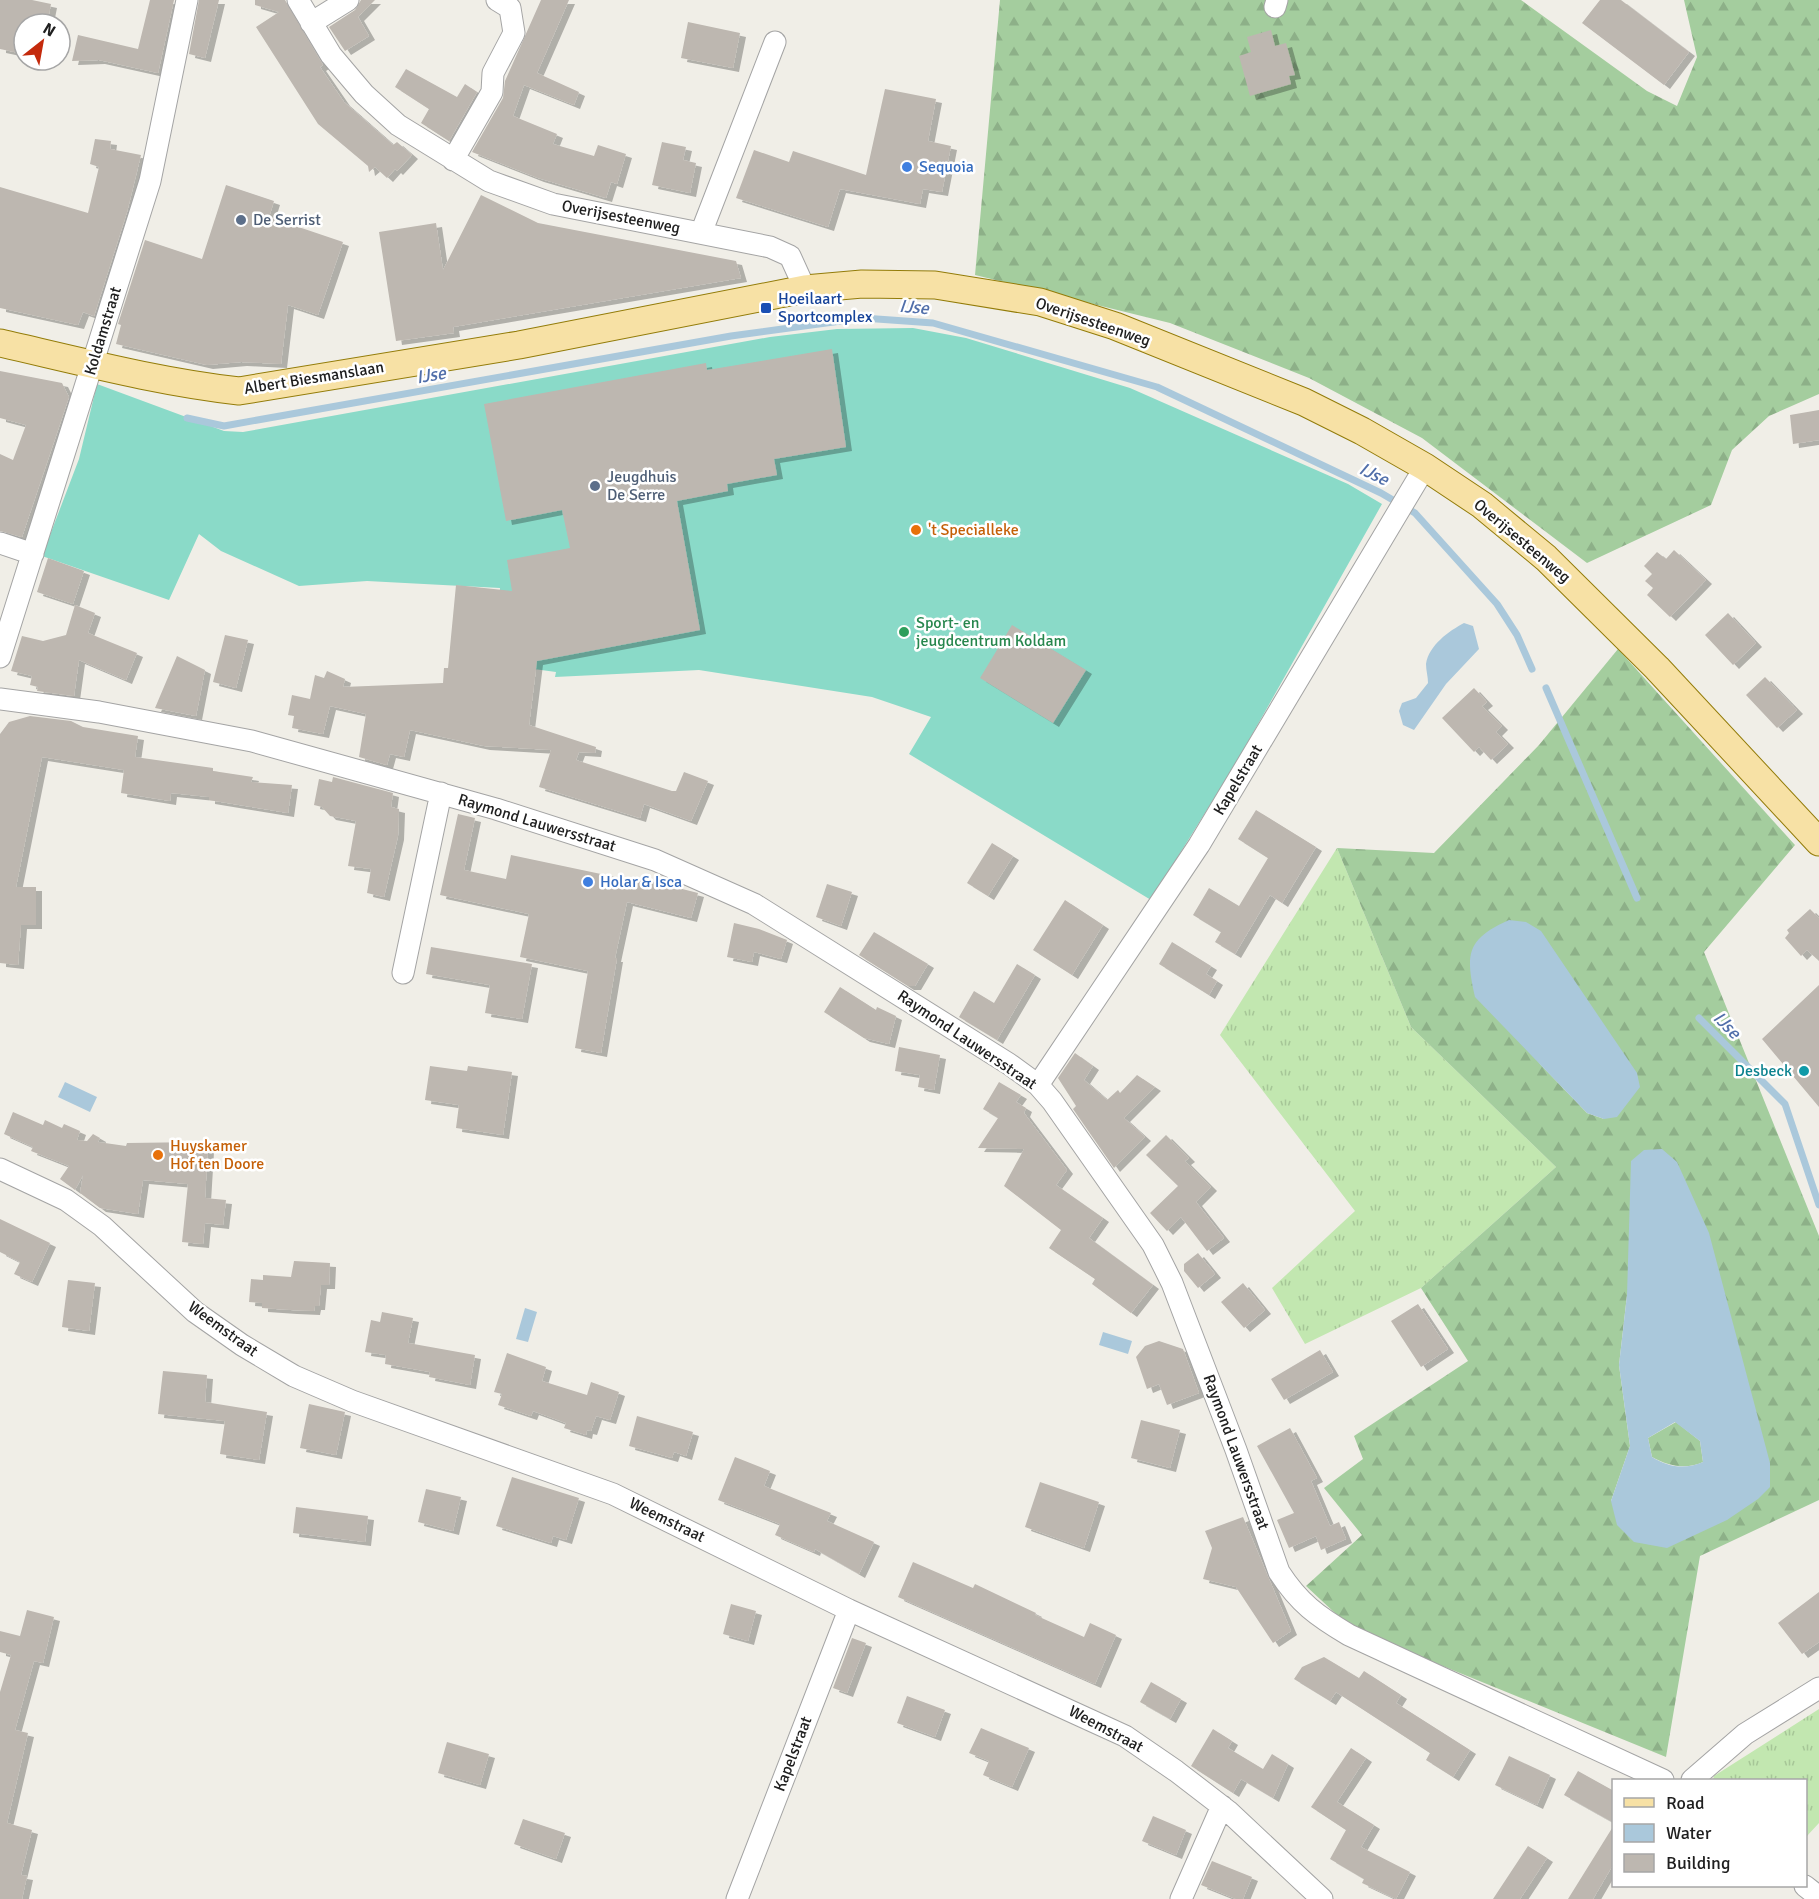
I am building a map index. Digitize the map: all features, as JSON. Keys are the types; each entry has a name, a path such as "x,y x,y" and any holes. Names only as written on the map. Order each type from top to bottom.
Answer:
{"main road":[{"name":"Overijsesteenweg","path":"805,289 862,284 935,285 1040,302 1115,326 1304,402 1362,431 1425,467 1482,505 1546,558 1657,668 1819,842"},
{"name":"Albert Biesmanslaan","path":"0,344 199,387 239,391 519,345 805,289"}],"street":[{"name":"Koldamstraat","path":"0,657 150,181 187,0"},
{"name":"Overijsesteenweg","path":"298,0 331,56 364,94 398,125 489,181 553,204 770,247 789,256 805,289"},
{"path":"311,23 348,0"},
{"path":"453,160 492,92 493,73 514,33 510,8 497,0"},
{"path":"701,233 775,42"},
{"name":"Kapelstraat","path":"1038,1085 1199,845 1425,467"},
{"path":"0,543 33,554"},
{"name":"Raymond Lauwersstraat","path":"0,699 111,714 252,741 441,793 655,860 754,904 982,1046 1038,1085 1098,1165 1153,1245 1187,1319 1279,1572 1292,1592 1314,1615 1348,1635 1662,1779"},
{"path":"403,973 441,793"},
{"name":"Weemstraat","path":"0,1169 66,1200 102,1226 195,1312 242,1345 294,1376 352,1401 613,1494 849,1610 1125,1736 1222,1806 1280,1857 1322,1899"},
{"name":"Kapelstraat","path":"737,1899 849,1610"},
{"path":"1693,1779 1745,1734 1819,1688"},
{"path":"1181,1899 1222,1806"},
{"path":"1806,1887 1819,1897"}],"green space":[{"path":"1000,0 1521,0 1647,91 1677,106 1697,57 1684,0 1819,0 1819,394 1769,416 1732,450 1711,505 1587,563 1422,438 1309,378 1170,323 975,275"},
{"path":"1618,649 1795,845 1704,952 1819,1236 1819,1500 1700,1556 1666,1757 1352,1629 1306,1586 1362,1535 1324,1488 1363,1459 1354,1436 1468,1361 1421,1288 1556,1167 1411,1027 1337,848 1434,853 1539,745","holes":["1538,1062 1604,1119 1587,1113","1627,1295 1758,1499 1611,1501 1630,1446 1619,1365"]},
{"path":"1337,848 1411,1027 1556,1167 1421,1288 1305,1344 1272,1288 1355,1211 1220,1035"},
{"path":"1676,1422 1700,1441 1703,1462 1690,1466 1677,1466 1652,1457 1648,1438"},
{"path":"1819,1709 1819,1823 1807,1836 1807,1779 1713,1779 1714,1776"}],"shaded area":[{"name":"Sport- en jeugdcentrum Koldam","path":"913,328 966,338 1130,388 1348,484 1382,504 1236,763 1151,900 909,754 931,717 872,697 699,670 555,677 556,672 496,664 500,588 367,581 299,586 221,551 199,534 169,600 42,556 79,459 97,384 224,431 243,432 770,337 837,329"}],"water":[{"path":"1464,623 1473,626 1479,649 1446,684 1414,730 1403,725 1399,711 1402,703 1416,698 1428,683 1426,664 1431,651 1446,634"},
{"path":"1509,920 1526,922 1541,931 1637,1073 1640,1087 1617,1117 1604,1119 1587,1113 1475,997 1470,969 1472,949 1485,934"},
{"path":"65,1082 97,1097 90,1112 58,1097"},
{"path":"1662,1149 1677,1162 1709,1233 1770,1463 1770,1487 1758,1499 1727,1520 1667,1548 1634,1542 1617,1525 1611,1501 1630,1446 1619,1365 1627,1295 1631,1161 1644,1150","holes":["1675,1422 1700,1441 1703,1462 1690,1466 1677,1466 1652,1457 1648,1438"]},
{"path":"525,1308 537,1312 528,1342 516,1339"},
{"path":"1103,1332 1132,1341 1128,1354 1099,1345"}],"building":[{"path":"0,0 32,0 51,4 49,12 12,12 12,52 0,49"},
{"path":"150,0 174,0 158,73 99,60 72,61 78,35 138,49"},
{"path":"199,0 219,0 205,58 189,54"},
{"path":"255,0 285,0 323,65 320,67 344,102 393,145 397,142 412,155 397,171 395,169 387,178 375,167 369,172 368,166 318,124 256,27 279,12 255,5"},
{"path":"361,0 375,0 358,17 369,36 345,51 329,27 355,10"},
{"path":"541,0 569,0 537,73 579,92 574,105 524,85 513,116 557,134 553,144 594,156 598,145 626,154 617,184 611,182 606,198 538,178 472,152 503,98 505,81"},
{"path":"1600,0 1621,0 1689,52 1664,85 1582,23"},
{"path":"688,22 740,33 733,68 681,58"},
{"path":"1271,30 1275,46 1286,43 1295,75 1289,76 1291,84 1250,96 1239,56 1251,52 1247,37"},
{"path":"406,69 457,97 465,84 477,92 449,141 421,123 429,109 395,87"},
{"path":"885,89 936,99 928,141 951,146 942,192 923,189 920,204 840,189 828,227 736,198 754,150 789,162 793,151 866,175"},
{"path":"95,139 111,141 110,149 141,155 127,212 94,316 83,312 78,325 0,308 0,187 88,213 99,167 90,164"},
{"path":"662,142 686,147 683,160 696,163 690,193 652,185"},
{"path":"226,185 274,201 269,217 343,242 318,315 288,305 281,364 241,362 207,365 116,344 121,325 118,324 145,240 202,259"},
{"path":"481,195 538,223 736,261 741,278 453,327 454,333 396,341 379,232 436,223 443,270"},
{"path":"832,349 846,447 774,459 777,475 727,484 728,491 677,501 700,630 537,661 529,725 596,747 595,753 579,752 576,760 672,791 676,791 684,772 708,781 691,821 644,804 640,818 539,787 551,750 484,746 410,730 404,757 390,754 387,765 359,757 366,714 330,706 323,734 292,728 294,716 288,715 292,695 310,699 315,675 324,678 327,671 345,679 343,687 443,683 444,668 448,668 456,585 512,591 507,560 570,548 562,510 506,521 484,404 706,363 707,370"},
{"path":"0,371 62,383 69,397 22,537 0,531 0,454 13,460 26,425 0,418"},
{"path":"1819,410 1819,440 1793,444 1790,415"},
{"path":"1674,550 1706,580 1670,617 1647,595 1653,588 1645,581 1652,574 1644,566 1657,552 1666,559"},
{"path":"48,558 84,571 73,604 37,592"},
{"path":"75,605 95,613 88,633 137,653 126,680 79,660 74,696 37,691 38,687 30,685 32,676 11,671 22,636 43,641 66,635"},
{"path":"1728,613 1756,643 1733,665 1705,635"},
{"path":"1012,625 1086,670 1053,723 980,678"},
{"path":"225,635 248,640 236,688 213,682"},
{"path":"177,656 205,670 196,716 155,708"},
{"path":"1765,677 1797,710 1777,728 1746,695"},
{"path":"1474,688 1487,702 1482,706 1502,726 1496,732 1508,744 1491,760 1479,747 1474,752 1442,718"},
{"path":"30,716 71,721 83,727 138,736 135,757 213,768 213,771 253,777 251,782 292,785 288,813 209,800 209,797 171,793 170,801 121,793 124,770 42,757 16,887 36,887 36,925 21,925 18,965 0,963 0,734 9,722"},
{"path":"333,777 393,793 391,807 399,809 398,836 384,897 367,893 371,869 348,866 356,821 330,816 322,807 314,805 319,779 332,782"},
{"path":"1256,810 1316,847 1282,903 1270,895 1235,954 1215,942 1221,932 1193,915 1209,888 1239,906 1268,858 1238,839"},
{"path":"458,814 475,818 464,870 506,879 511,855 634,881 635,877 698,893 691,918 627,902 615,958 617,958 601,1053 575,1048 588,971 520,957 529,914 440,895"},
{"path":"992,843 1013,856 988,896 967,883"},
{"path":"827,884 852,892 841,926 816,917"},
{"path":"1065,900 1103,925 1072,975 1033,950"},
{"path":"1810,909 1819,918 1819,961 1807,950 1801,956 1785,938 1789,933 1787,930"},
{"path":"734,923 759,929 787,940 781,959 754,952 752,962 727,957"},
{"path":"874,932 928,964 915,986 908,986 859,955"},
{"path":"1172,942 1211,966 1206,974 1217,981 1209,995 1159,964"},
{"path":"431,947 532,964 522,1019 485,1013 490,985 426,974"},
{"path":"1017,964 1035,975 997,1040 959,1017 974,991 994,1003"},
{"name":"Desbeck","path":"1819,985 1819,1107 1762,1039"},
{"path":"840,987 876,1010 877,1007 896,1016 889,1044 864,1038 824,1012"},
{"path":"899,1047 940,1055 934,1090 918,1087 920,1075 895,1071"},
{"path":"1075,1053 1093,1066 1084,1080 1107,1100 1118,1090 1120,1093 1137,1075 1155,1087 1124,1118 1145,1137 1114,1168 1073,1109 1076,1106 1058,1078"},
{"path":"430,1066 467,1071 468,1066 512,1072 503,1135 456,1128 459,1105 425,1100"},
{"path":"999,1082 1021,1095 1016,1102 1026,1108 1024,1113 1067,1170 1056,1185 1103,1218 1089,1238 1153,1285 1131,1313 1092,1284 1095,1279 1049,1248 1061,1230 1004,1186 1024,1149 978,1148 998,1118 983,1109"},
{"path":"13,1112 43,1125 45,1120 62,1128 64,1124 80,1131 77,1140 87,1141 93,1134 100,1138 98,1142 126,1146 127,1143 201,1142 201,1148 208,1148 205,1198 226,1200 223,1225 205,1223 203,1244 182,1242 188,1184 143,1180 138,1214 100,1208 80,1193 83,1175 75,1190 60,1179 69,1166 31,1151 33,1147 4,1134"},
{"path":"1166,1135 1189,1158 1185,1161 1211,1187 1196,1202 1224,1238 1207,1251 1181,1217 1167,1231 1150,1213 1178,1186 1146,1155"},
{"path":"0,1219 50,1243 32,1282 14,1274 20,1262 0,1252"},
{"path":"1198,1253 1215,1274 1198,1288 1184,1271 1184,1264"},
{"path":"294,1261 330,1263 329,1285 321,1285 319,1306 315,1306 314,1311 262,1308 262,1303 249,1302 251,1279 263,1280 263,1275 291,1277"},
{"path":"68,1280 95,1283 89,1331 62,1327"},
{"path":"1243,1283 1265,1310 1244,1328 1221,1302"},
{"path":"1418,1304 1448,1349 1421,1367 1391,1321"},
{"path":"382,1312 413,1318 408,1343 475,1355 470,1385 429,1377 430,1372 385,1364 386,1355 365,1352 371,1320 380,1322"},
{"path":"1159,1341 1183,1349 1199,1393 1167,1405 1159,1384 1147,1389 1136,1357 1145,1346"},
{"path":"1320,1350 1333,1372 1284,1400 1271,1379"},
{"path":"507,1353 546,1367 542,1381 587,1395 591,1382 619,1392 610,1420 596,1416 591,1431 587,1430 586,1435 564,1428 566,1423 533,1411 531,1416 498,1405 502,1394 494,1392"},
{"path":"163,1371 207,1375 205,1402 267,1412 259,1460 220,1454 225,1421 158,1414"},
{"path":"309,1404 345,1412 336,1455 300,1448"},
{"path":"637,1416 693,1432 686,1456 674,1452 672,1458 629,1446"},
{"path":"1141,1420 1180,1430 1170,1468 1131,1458"},
{"path":"1290,1428 1317,1478 1311,1481 1330,1526 1339,1522 1346,1539 1321,1550 1316,1536 1289,1548 1277,1520 1294,1513 1257,1446"},
{"path":"735,1457 770,1471 764,1486 831,1513 827,1521 874,1542 859,1574 815,1549 814,1552 775,1535 780,1524 718,1500"},
{"path":"512,1477 579,1498 566,1540 553,1536 551,1543 496,1526"},
{"path":"1040,1482 1099,1502 1084,1548 1025,1527"},
{"path":"426,1489 461,1497 453,1531 418,1522"},
{"path":"296,1507 368,1516 365,1542 293,1533"},
{"path":"1243,1517 1291,1631 1273,1643 1236,1587 1203,1579 1212,1548 1205,1531"},
{"path":"913,1562 973,1588 975,1584 1084,1637 1090,1623 1116,1635 1095,1684 898,1597"},
{"path":"1819,1592 1819,1642 1802,1654 1778,1623"},
{"path":"731,1604 756,1611 748,1641 723,1634"},
{"path":"27,1610 54,1617 43,1663 34,1661 15,1730 28,1733 7,1823 32,1830 21,1875 27,1876 22,1899 0,1899 0,1692 11,1655 0,1652 0,1631 20,1636"},
{"path":"852,1638 866,1643 847,1693 833,1688"},
{"path":"1324,1657 1359,1678 1364,1671 1401,1695 1396,1703 1470,1750 1453,1777 1426,1760 1430,1753 1336,1692 1330,1701 1294,1679 1302,1667"},
{"path":"1151,1682 1181,1699 1170,1719 1140,1702"},
{"path":"907,1696 945,1710 935,1737 897,1723"},
{"path":"981,1728 1029,1748 1012,1787 983,1775 989,1761 969,1753"},
{"path":"1213,1729 1232,1741 1228,1748 1263,1769 1272,1754 1288,1764 1273,1798 1241,1779 1233,1793 1191,1766"},
{"path":"447,1742 489,1754 480,1785 438,1773"},
{"path":"1351,1748 1366,1758 1337,1802 1374,1825 1361,1847 1410,1872 1396,1899 1362,1883 1364,1879 1330,1859 1346,1830 1311,1807"},
{"path":"1509,1756 1550,1775 1537,1805 1495,1785"},
{"path":"1578,1771 1612,1790 1612,1822 1564,1795"},
{"path":"1153,1816 1186,1830 1176,1855 1142,1841"},
{"path":"523,1819 565,1833 556,1859 514,1844"},
{"path":"1612,1828 1612,1866 1593,1899 1568,1899"},
{"path":"1528,1846 1547,1858 1520,1899 1493,1899"},
{"path":"1212,1861 1252,1877 1243,1899 1236,1899 1201,1885"}],"waterway":[{"name":"IJse","path":"187,418 224,426 731,336 863,318 933,323 1157,387 1381,493 1415,513 1497,604 1517,635 1532,669"},
{"name":"IJse","path":"1546,688 1637,898"},
{"name":"IJse","path":"1699,1018 1785,1104 1819,1205"}],"place":[{"name":"Sequoia","path":"907,167"},
{"name":"De Serrist","path":"241,220"},
{"name":"Hoeilaart Sportcomplex","path":"766,308"},
{"name":"Jeugdhuis De Serre","path":"595,486"},
{"name":"'t Specialleke","path":"916,530"},
{"name":"Sport- en jeugdcentrum Koldam","path":"904,632"},
{"name":"Holar & Isca","path":"588,882"},
{"name":"Desbeck","path":"1804,1071"},
{"name":"Huyskamer Hof ten Doore","path":"158,1155"}]}
